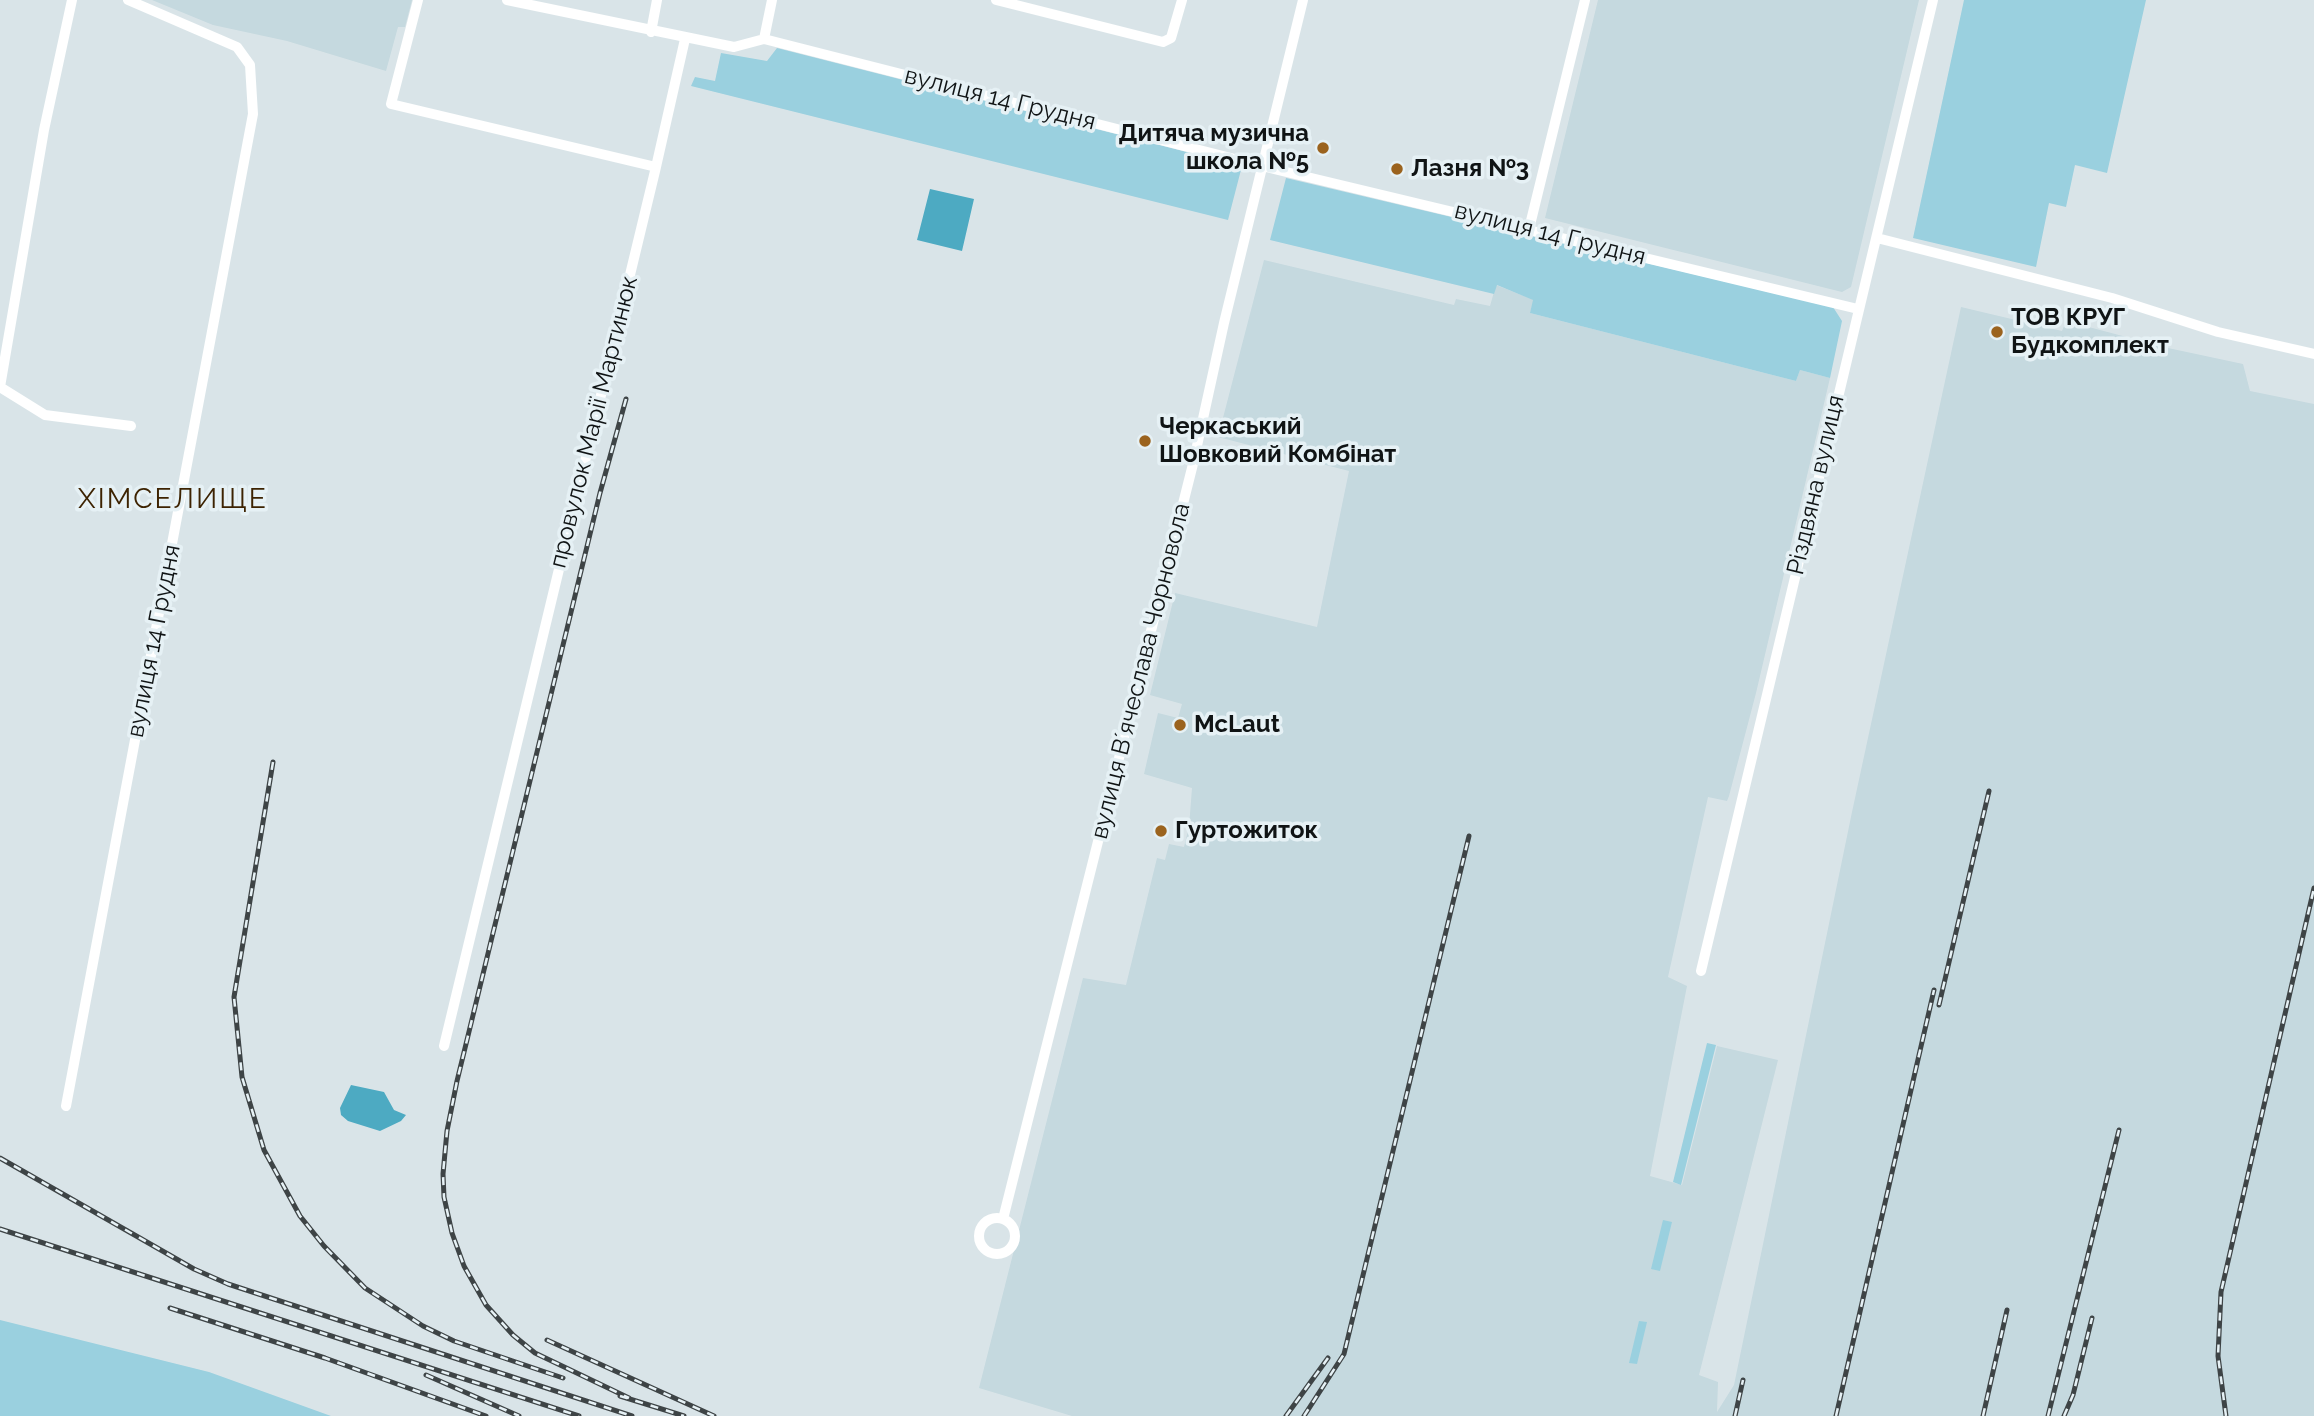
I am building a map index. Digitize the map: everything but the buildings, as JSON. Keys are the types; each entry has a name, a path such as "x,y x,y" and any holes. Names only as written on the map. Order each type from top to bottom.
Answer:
{"street":[{"path":"72,0 44,130 0,387 45,415 131,426"},
{"name":"вулиця 14 Грудня","path":"66,1106 253,114 250,65 237,47 128,0"},
{"path":"418,0 391,104 656,167"},
{"name":"вулиця 14 Грудня","path":"507,0 651,32 734,47 764,39 1263,166 1858,309"},
{"path":"651,32 657,0"},
{"path":"764,39 772,0"},
{"path":"996,0 1163,42 1171,38 1182,0"},
{"name":"вулиця Вʼячеслава Чорновола","path":"1003,1219 1193,464 1224,323 1303,0"},
{"path":"1529,229 1585,0"},
{"name":"Різдвяна вулиця","path":"1701,971 1933,0"},
{"name":"провулок Марії Мартинюк","path":"444,1046 685,39"},
{"path":"1877,238 2112,298 2218,332 2314,354"}],"shaded area":[{"path":"152,0 412,0 405,27 398,27 386,71 287,41 213,25"},
{"path":"1598,0 1919,0 1851,287 1842,292 1545,218"},
{"path":"1964,0 2146,0 2107,173 2075,165 2066,207 2049,203 2036,267 1913,238"},
{"path":"777,48 1242,166 1228,220 691,86 695,77 715,81 721,53 767,61"},
{"path":"1286,178 1833,307 1842,321 1830,378 1800,370 1796,381 1530,313 1533,300 1497,285 1494,294 1270,240"},
{"path":"930,189 974,199 962,251 917,240"},
{"path":"1264,260 1454,305 1456,299 1490,306 1496,285 1534,300 1530,313 1796,381 1800,370 1830,378 1729,796 1727,801 1708,797 1668,977 1687,986 1650,1176 1682,1185 1717,1046 1778,1060 1699,1375 1718,1382 1717,1412 1734,1385 1852,812 1961,307 2062,331 2066,321 2168,348 2243,364 2250,391 2314,404 2314,1416 1072,1416 979,1388 1083,978 1126,985 1157,858 1165,860 1169,844 1184,847 1189,827 1192,788 1144,774 1158,713 1178,718 1182,704 1150,695 1175,593 1317,627 1349,471 1218,437"},
{"path":"1707,1043 1716,1045 1681,1185 1673,1182"},
{"path":"351,1085 384,1092 394,1110 406,1115 401,1121 380,1131 348,1121 341,1115 340,1108"},
{"path":"1663,1220 1672,1222 1660,1271 1651,1269"},
{"path":"0,1320 209,1372 331,1416 0,1416"},
{"path":"1639,1321 1647,1322 1637,1364 1629,1363"}],"railway":[{"path":"626,399 600,493 457,1081 447,1131 443,1174 444,1197 452,1233 464,1266 486,1305 513,1335 535,1353 629,1398"},
{"path":"273,762 234,997 242,1077 264,1150 300,1216 324,1246 365,1288 423,1326 454,1341 563,1378"},
{"path":"1939,1005 1989,791"},
{"path":"1304,1416 1344,1354 1469,836"},
{"path":"2226,1416 2218,1356 2221,1292 2314,888"},
{"path":"1836,1416 1934,990"},
{"path":"2048,1416 2119,1130"},
{"path":"0,1158 194,1269 228,1284 632,1416"},
{"path":"0,1229 579,1416"},
{"path":"170,1308 325,1358 486,1416"},
{"path":"1983,1416 2007,1310"},
{"path":"2064,1416 2073,1395 2092,1318"},
{"path":"547,1340 714,1416"},
{"path":"1286,1416 1328,1358"},
{"path":"426,1375 519,1416"},
{"path":"1735,1416 1743,1380"},
{"path":"620,1396 684,1416"}],"place":[{"name":"Дитяча музична школа №5","path":"1323,148"},
{"name":"Лазня №3","path":"1397,169"},
{"name":"ТОВ КРУГ Будкомплект","path":"1997,332"},
{"name":"Черкаський Шовковий Комбінат","path":"1145,441"},
{"name":"McLaut","path":"1180,725"},
{"name":"Гуртожиток","path":"1161,831"}],"district":[{"name":"ХІМСЕЛИЩЕ","path":"173,500"}]}
